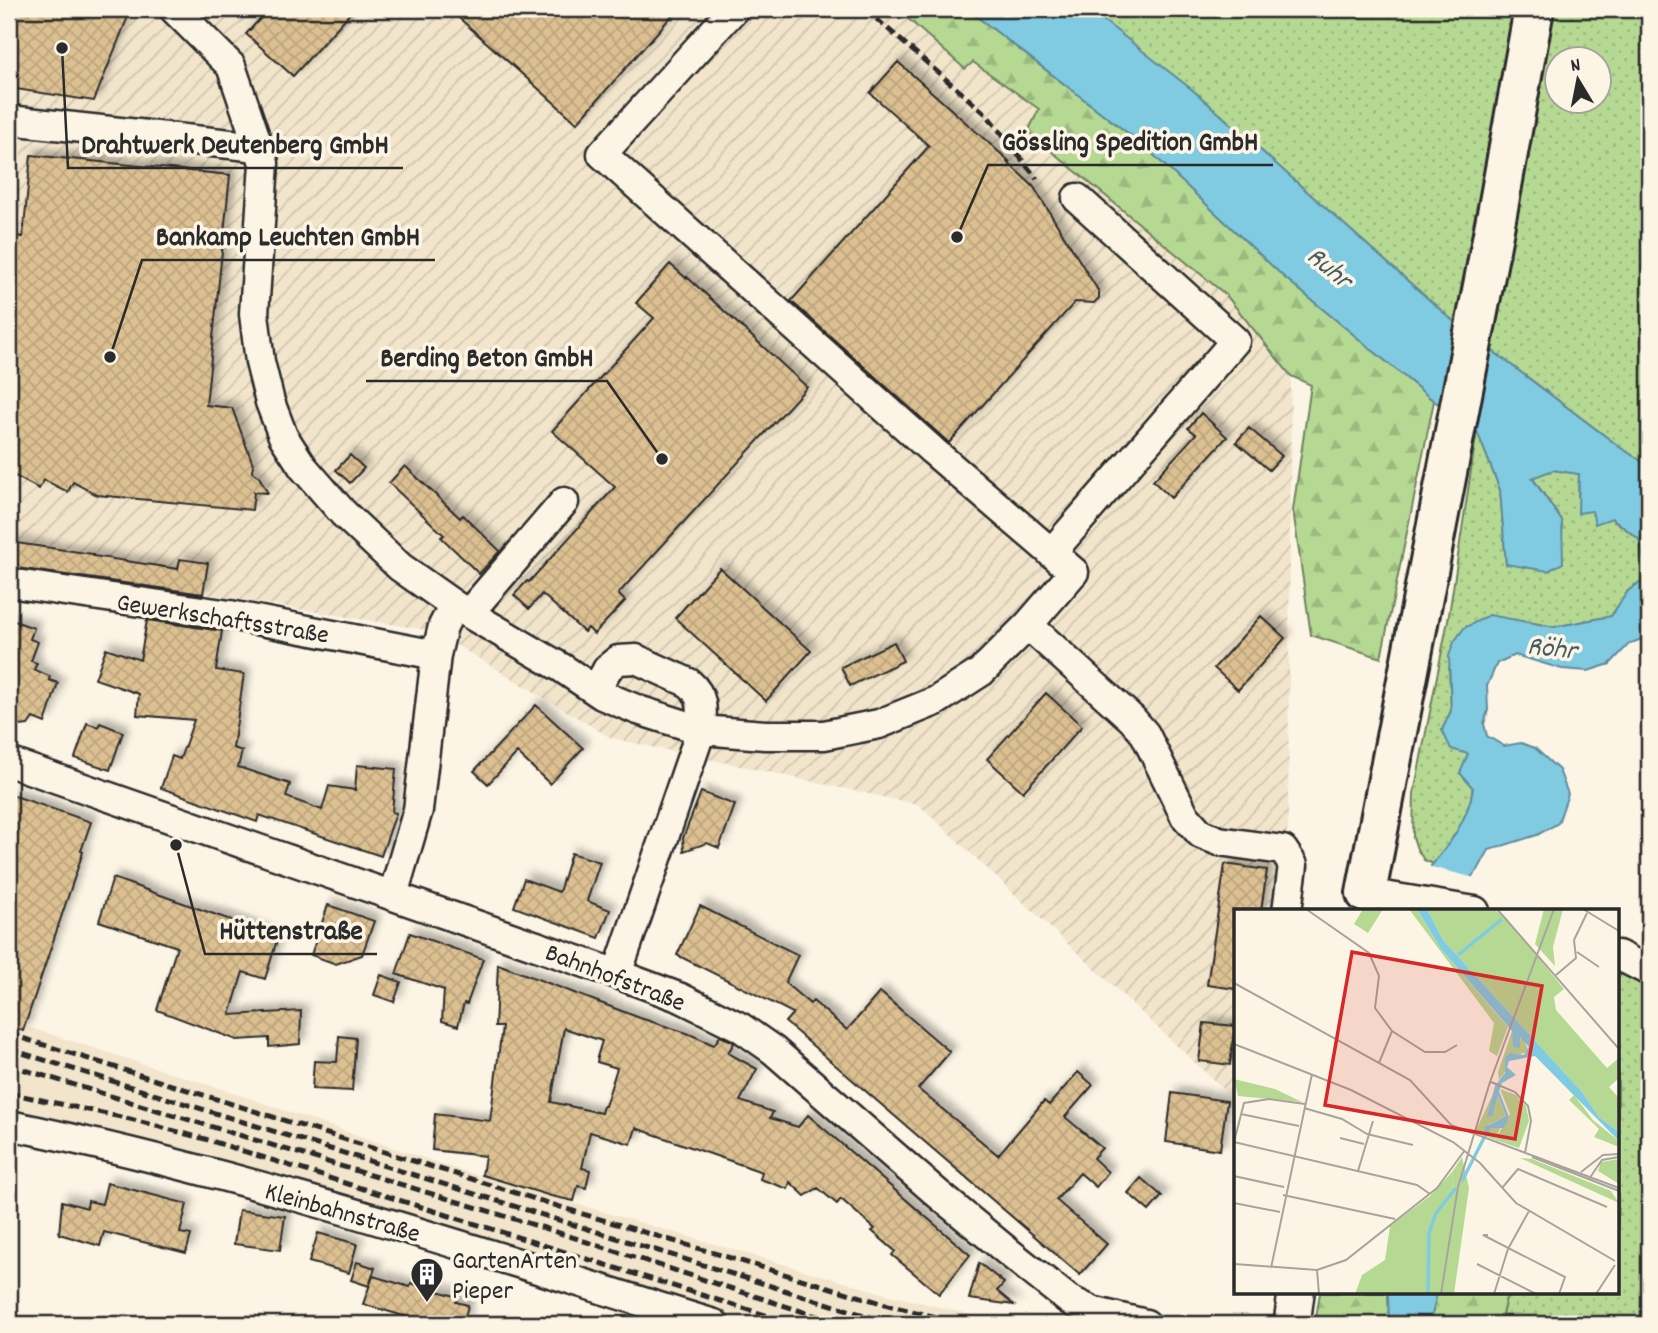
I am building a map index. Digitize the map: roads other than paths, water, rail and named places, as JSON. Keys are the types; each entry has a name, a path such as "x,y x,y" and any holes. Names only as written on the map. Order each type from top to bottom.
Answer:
{"highway":[{"path":"1364,902 1534,9"}],"main road":[{"path":"1292,1324 1296,1294"}],"street":[{"path":"174,9 231,66 264,163 254,314 260,362 270,402 283,436 303,467 343,513 400,567 461,609 562,668 602,695 638,710 701,730 765,735 824,735 879,724 936,701 981,672 1028,625 1074,572 933,451 602,153 734,9"},
{"path":"9,120 258,147"},
{"path":"1051,553 1236,341 1077,198"},
{"path":"393,895 418,810 436,655 443,626 564,502"},
{"name":"Gewerkschaftsstraße","path":"9,583 230,615 436,655"},
{"path":"1028,625 1132,719 1145,734 1185,816 1200,834 1219,841 1283,850 1293,865 1287,909"},
{"path":"596,690 608,668 618,660 636,659 689,682 696,689 703,705 701,730 617,974"},
{"name":"Bahnhofstraße","path":"9,762 617,974 681,998 740,1027 773,1050 938,1194 1069,1300 1092,1311 1146,1324"},
{"path":"1364,902 1444,909"},
{"path":"1620,956 1649,971"},
{"name":"Kleinbahnstraße","path":"9,1125 200,1170 328,1205 714,1324"}],"water":[{"path":"967,9 1089,9 1195,92 1453,321 1621,448 1649,466 1649,636 1629,644 1610,664 1588,671 1562,669 1515,655 1497,663 1487,686 1488,710 1484,724 1487,736 1504,746 1521,743 1535,748 1559,770 1568,794 1558,823 1537,835 1489,850 1478,870 1462,887 1421,878 1446,848 1460,825 1473,788 1460,773 1468,754 1451,749 1442,730 1451,711 1449,656 1454,642 1464,628 1489,615 1554,627 1611,616 1628,591 1648,576 1639,539 1612,518 1595,524 1592,511 1578,513 1579,474 1553,470 1532,478 1562,521 1563,563 1548,571 1506,564 1500,490 1477,431 1434,401 1284,277 1142,144"},
{"path":"1388,1294 1437,1294 1430,1324 1389,1324"}],"railway":[{"path":"865,9 987,115 1037,179"},
{"path":"9,1034 573,1211 895,1307 965,1324"},
{"path":"9,1049 893,1324"},
{"path":"9,1065 544,1228 841,1324"},
{"path":"9,1093 130,1119 205,1139 794,1324"}],"place":[{"name":"Drahtwerk Deutenberg GmbH","path":"62,48"},
{"name":"Gössling Spedition GmbH","path":"957,237"},
{"name":"Bankamp Leuchten GmbH","path":"110,357"},
{"name":"Berding Beton GmbH","path":"662,459"},
{"name":"Hüttenstraße","path":"176,845"},
{"name":"GartenArten Pieper","path":"427,1304"}],"water label":[{"name":"Ruhr","path":"1331,266"},
{"name":"Röhr","path":"1552,646"}]}
